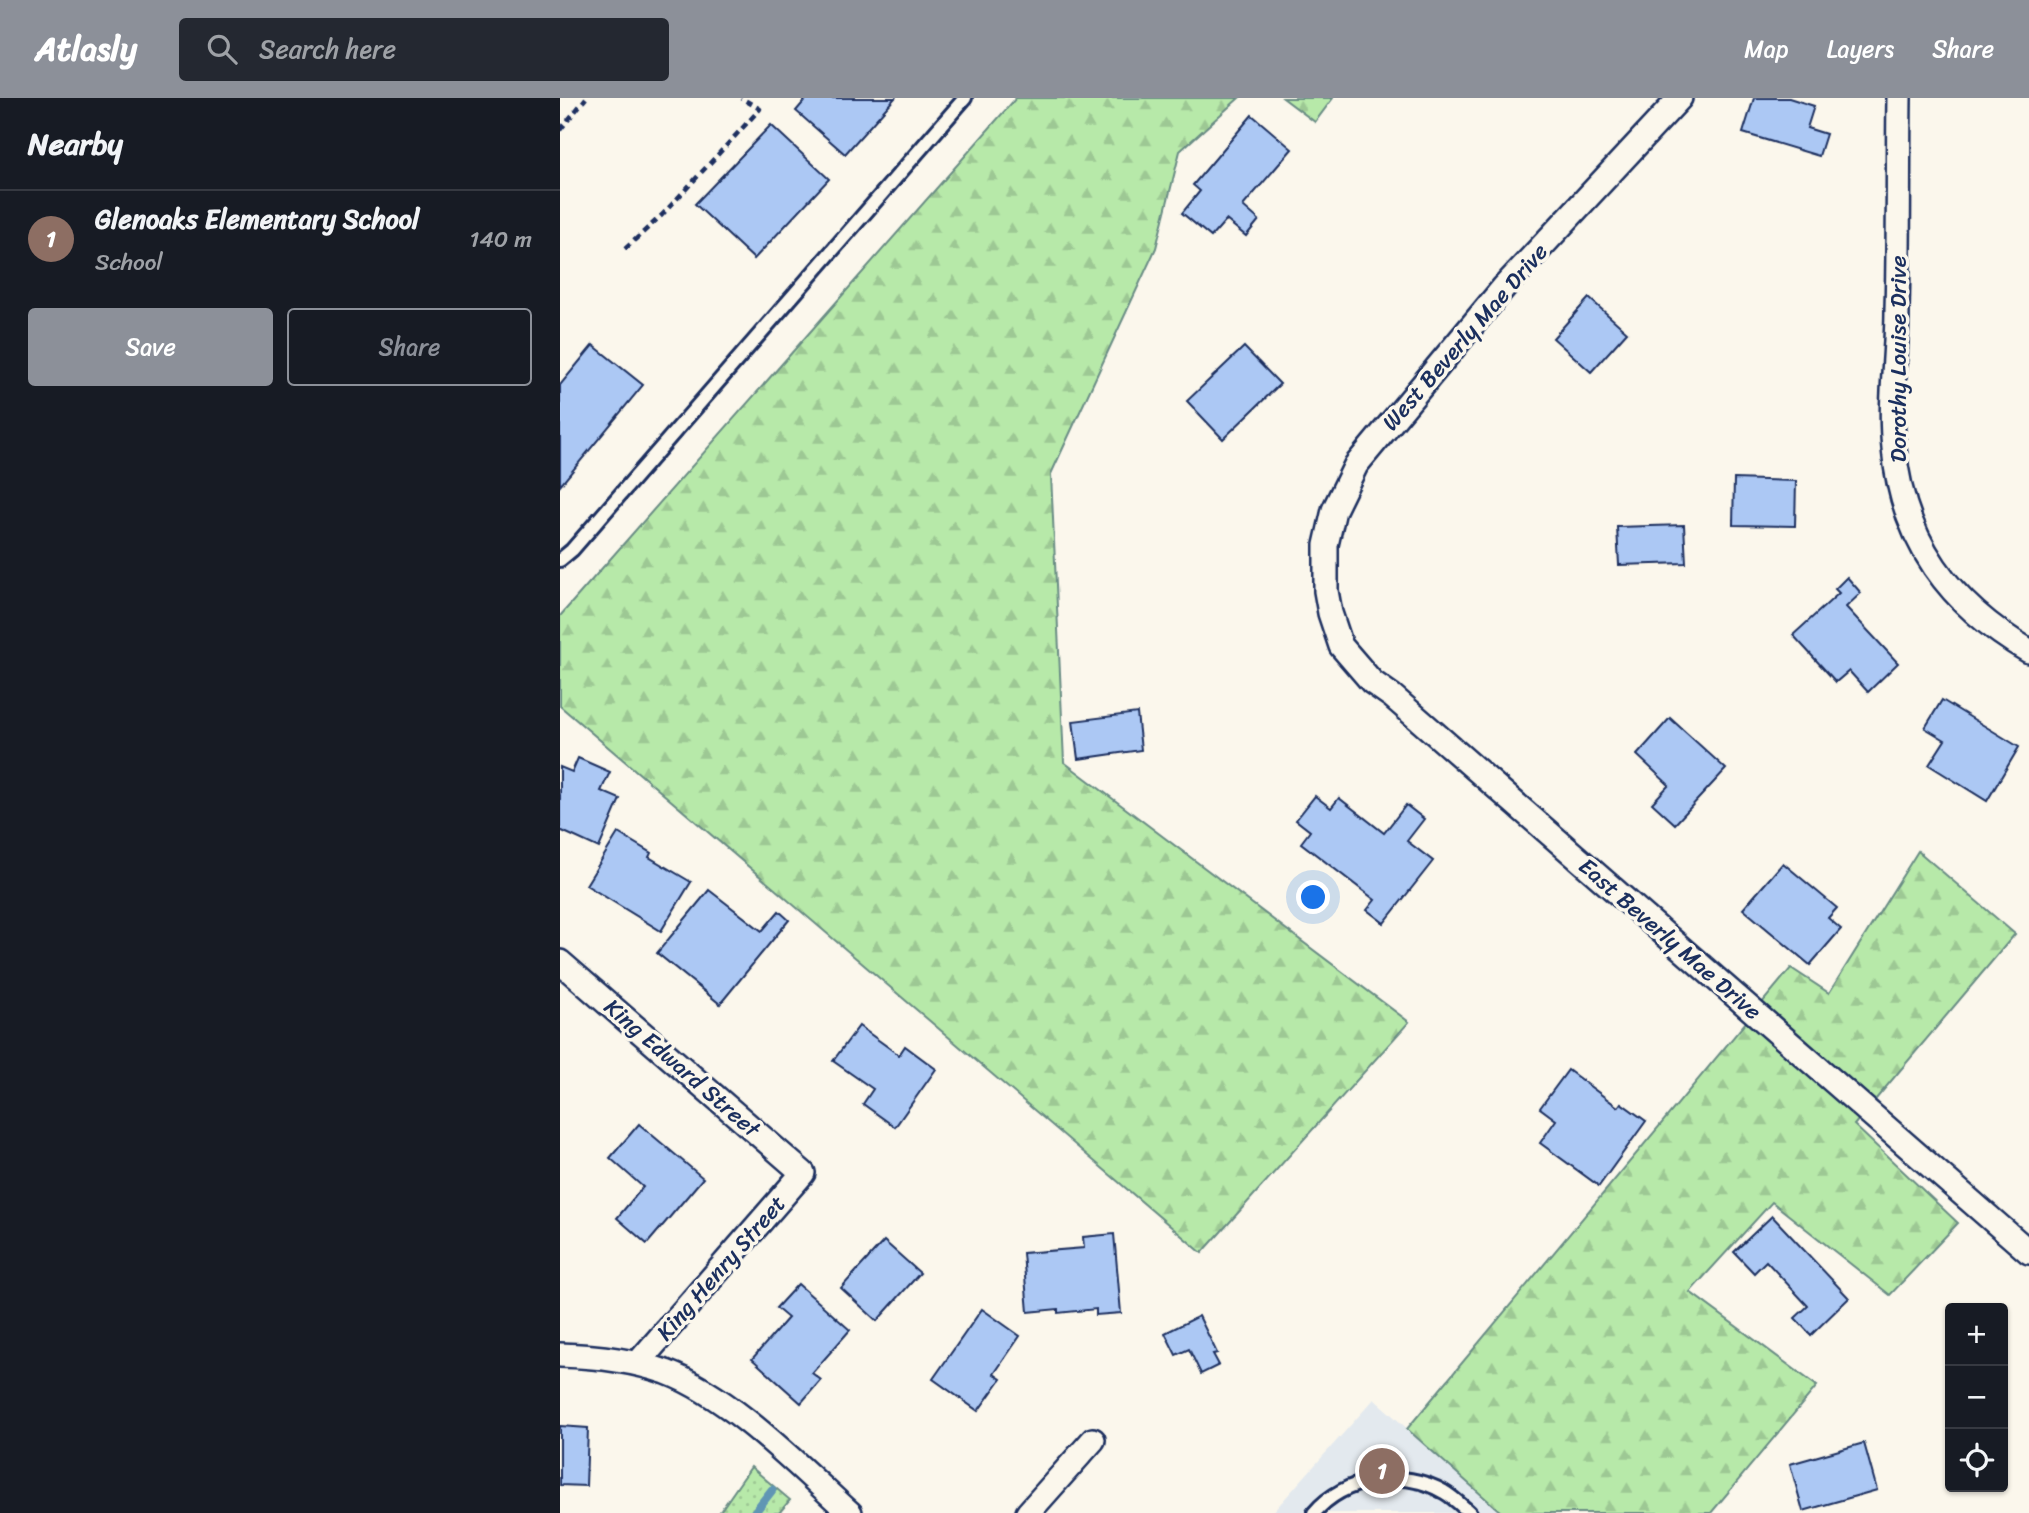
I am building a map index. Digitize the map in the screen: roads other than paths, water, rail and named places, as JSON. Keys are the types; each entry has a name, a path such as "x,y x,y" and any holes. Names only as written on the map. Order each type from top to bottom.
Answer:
{"street":[{"name":"West Beverly Mae Drive","path":"1329,613 1326,545 1334,510 1356,465 1504,287 1680,98"},
{"name":"Dorothy Louise Drive","path":"1899,98 1894,447 1902,499 1921,547 1951,590 1988,625 2029,651"},
{"name":"East Beverly Mae Drive","path":"1329,613 1341,646 1372,682 1423,723 2029,1252"},
{"name":"King Edward Street","path":"560,962 803,1173"},
{"name":"King Henry Street","path":"638,1363 803,1173"},
{"path":"560,1355 601,1357 638,1363 668,1373 701,1390 731,1410 850,1513"},
{"path":"1028,1513 1093,1440"}],"lane":[{"path":"560,560 582,539 965,98"},
{"path":"1314,1513 1325,1502 1347,1488 1386,1479 1405,1479 1427,1484 1445,1492 1470,1513"}],"waterway":[{"path":"754,1513 772,1490"}],"place":[{"name":"Glenoaks Elementary School","path":"1382,1471"}]}
